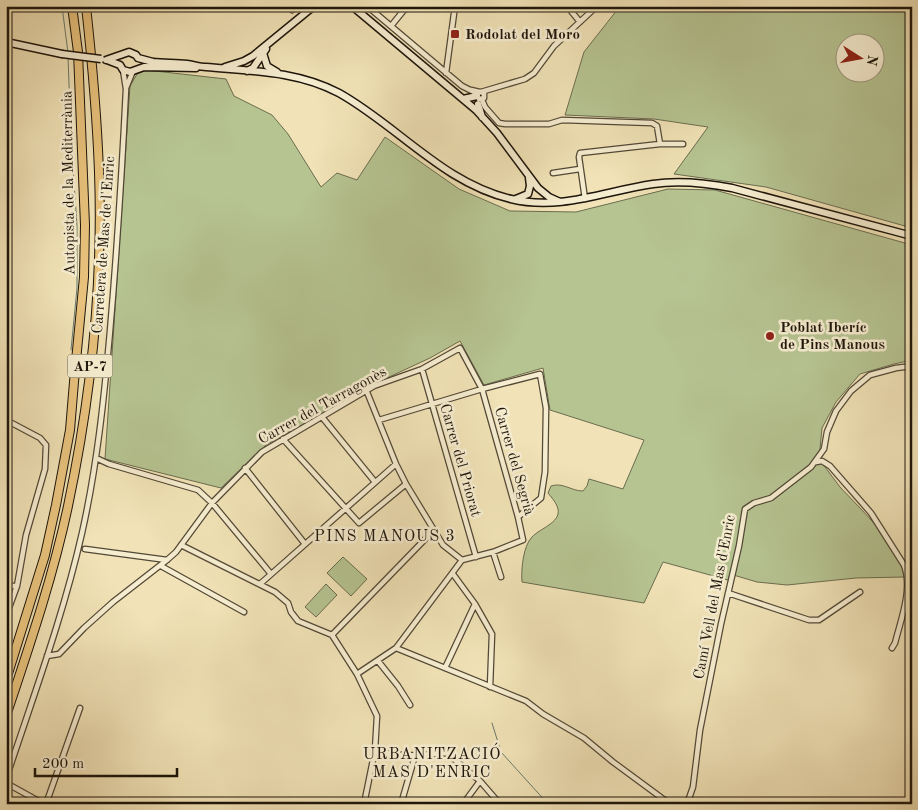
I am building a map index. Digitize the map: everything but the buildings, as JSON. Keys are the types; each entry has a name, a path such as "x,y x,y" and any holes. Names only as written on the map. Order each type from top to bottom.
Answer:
{"highway":[{"name":"Autopista de la Mediterrània","path":"6,680 44,555 56,505 70,430 74,392 84,277 85,225 78,52 72,6"},
{"name":"Autopista de la Mediterrània","path":"6,716 55,559 68,507 89,385 98,279 99,174 96,113 86,6"}],"main road":[{"path":"218,68 244,61 270,44 314,6"},
{"path":"352,6 471,106 497,133 539,189 549,197 561,202"},
{"path":"6,42 62,54 104,60 122,68 135,70 152,67 189,69 203,67"},
{"path":"246,71 253,68 270,44"},
{"path":"104,60 130,52 138,58 153,62 280,74 310,81 339,93 357,104 455,176 486,192 512,200 561,202 585,199 652,184 682,182 705,184 732,188 912,236"},
{"path":"263,53 267,66 280,74"},
{"path":"122,68 119,61 123,54"},
{"path":"135,70 139,64 138,58"},
{"path":"463,99 479,96"},
{"path":"471,106 479,96"},
{"path":"479,96 482,117"},
{"path":"529,178 529,198 534,202"},
{"path":"512,200 522,198 535,187 539,189"},
{"path":"534,202 540,197 539,189"}],"street":[{"path":"367,6 462,86 479,96 496,121 505,124 549,124 562,120 652,123 656,126 660,144"},
{"path":"391,26 404,10 418,6"},
{"path":"446,73 455,6"},
{"path":"567,6 580,22"},
{"path":"479,96 490,89 525,79 534,73 554,46 597,6"},
{"path":"122,68 126,90"},
{"path":"126,90 135,70"},
{"name":"Carretera de Mas de l'Enric","path":"6,779 59,622 77,555 96,458 105,389 119,230 126,90"},
{"path":"585,199 580,169 580,153 660,144 683,144"},
{"path":"553,173 580,169"},
{"name":"Carrer del Tarragonès","path":"47,656 59,654 113,602 168,560 212,503 245,468 262,452 283,439 367,392 374,386 422,369 460,348 482,389"},
{"name":"Camí Vell del Mas d'Enric","path":"687,804 693,787 700,730 739,546 744,509 754,503 771,498 816,462 824,449 827,432 836,411 851,391 870,375 912,366"},
{"name":"Carrer del Priorat","path":"422,369 476,557"},
{"path":"379,420 482,389 540,374 546,408 545,472 541,498 518,517"},
{"name":"Carrer del Segrià","path":"482,389 523,540 493,552"},
{"path":"367,392 406,484 443,545 462,560"},
{"path":"322,417 375,482"},
{"path":"6,420 40,438 46,445 44,469 26,535 17,586 6,616"},
{"path":"283,439 359,523 406,484"},
{"path":"96,458 109,464 198,490 212,503 272,574"},
{"path":"816,462 822,461 830,466 871,514 904,565 907,574 905,602 895,643 892,648"},
{"path":"260,584 396,464"},
{"path":"245,468 305,544"},
{"path":"332,635 433,531"},
{"path":"181,544 275,592 288,603 291,612 298,621 332,635 357,674 378,716 375,750 364,804"},
{"path":"85,550 168,560"},
{"path":"357,674 396,648 462,560 493,552 501,577"},
{"path":"161,566 244,612"},
{"path":"453,574 475,604 492,634 490,687"},
{"path":"6,586 17,586"},
{"path":"728,592 809,620 818,620 860,592"},
{"path":"445,668 475,604"},
{"path":"396,648 526,701 543,714 584,738 670,804"},
{"path":"378,661 410,705"},
{"path":"6,783 45,804 80,708"},
{"path":"375,750 415,756 447,753 480,781 500,804"},
{"path":"401,804 415,756"},
{"path":"463,804 480,781"}],"green space":[{"path":"618,6 912,6 912,123 907,128 912,136 912,228 766,187 674,174 708,127 654,119 565,115 584,52 617,10"},
{"path":"146,70 226,79 234,96 272,115 288,134 321,187 337,173 357,180 385,137 459,189 510,211 576,212 668,189 715,190 912,245 912,360 860,374 836,402 822,428 819,459 840,487 869,517 887,540 901,564 905,577 856,578 787,585 757,582 730,574 728,580 663,562 644,603 522,582 523,558 526,546 532,537 550,524 557,516 557,506 548,493 551,486 559,485 583,491 589,479 623,489 644,440 550,410 543,368 484,385 460,341 430,358 387,378 266,445 221,488 105,459 130,86 137,74"},
{"path":"343,557 367,579 351,596 327,573"},
{"path":"326,584 337,595 316,617 305,607"}],"waterway":[{"path":"62,6 68,53"},
{"path":"68,57 77,225 77,288 71,350"},
{"path":"492,723 501,752 548,804"}],"place":[{"name":"Rodolat del Moro","path":"455,34"},
{"name":"Poblat Iberíc de Pins Manous","path":"770,336"}],"district":[{"name":"PINS MANOUS 3","path":"385,535"},
{"name":"URBANITZACIÓ MAS D'ENRIC","path":"432,762"}]}
